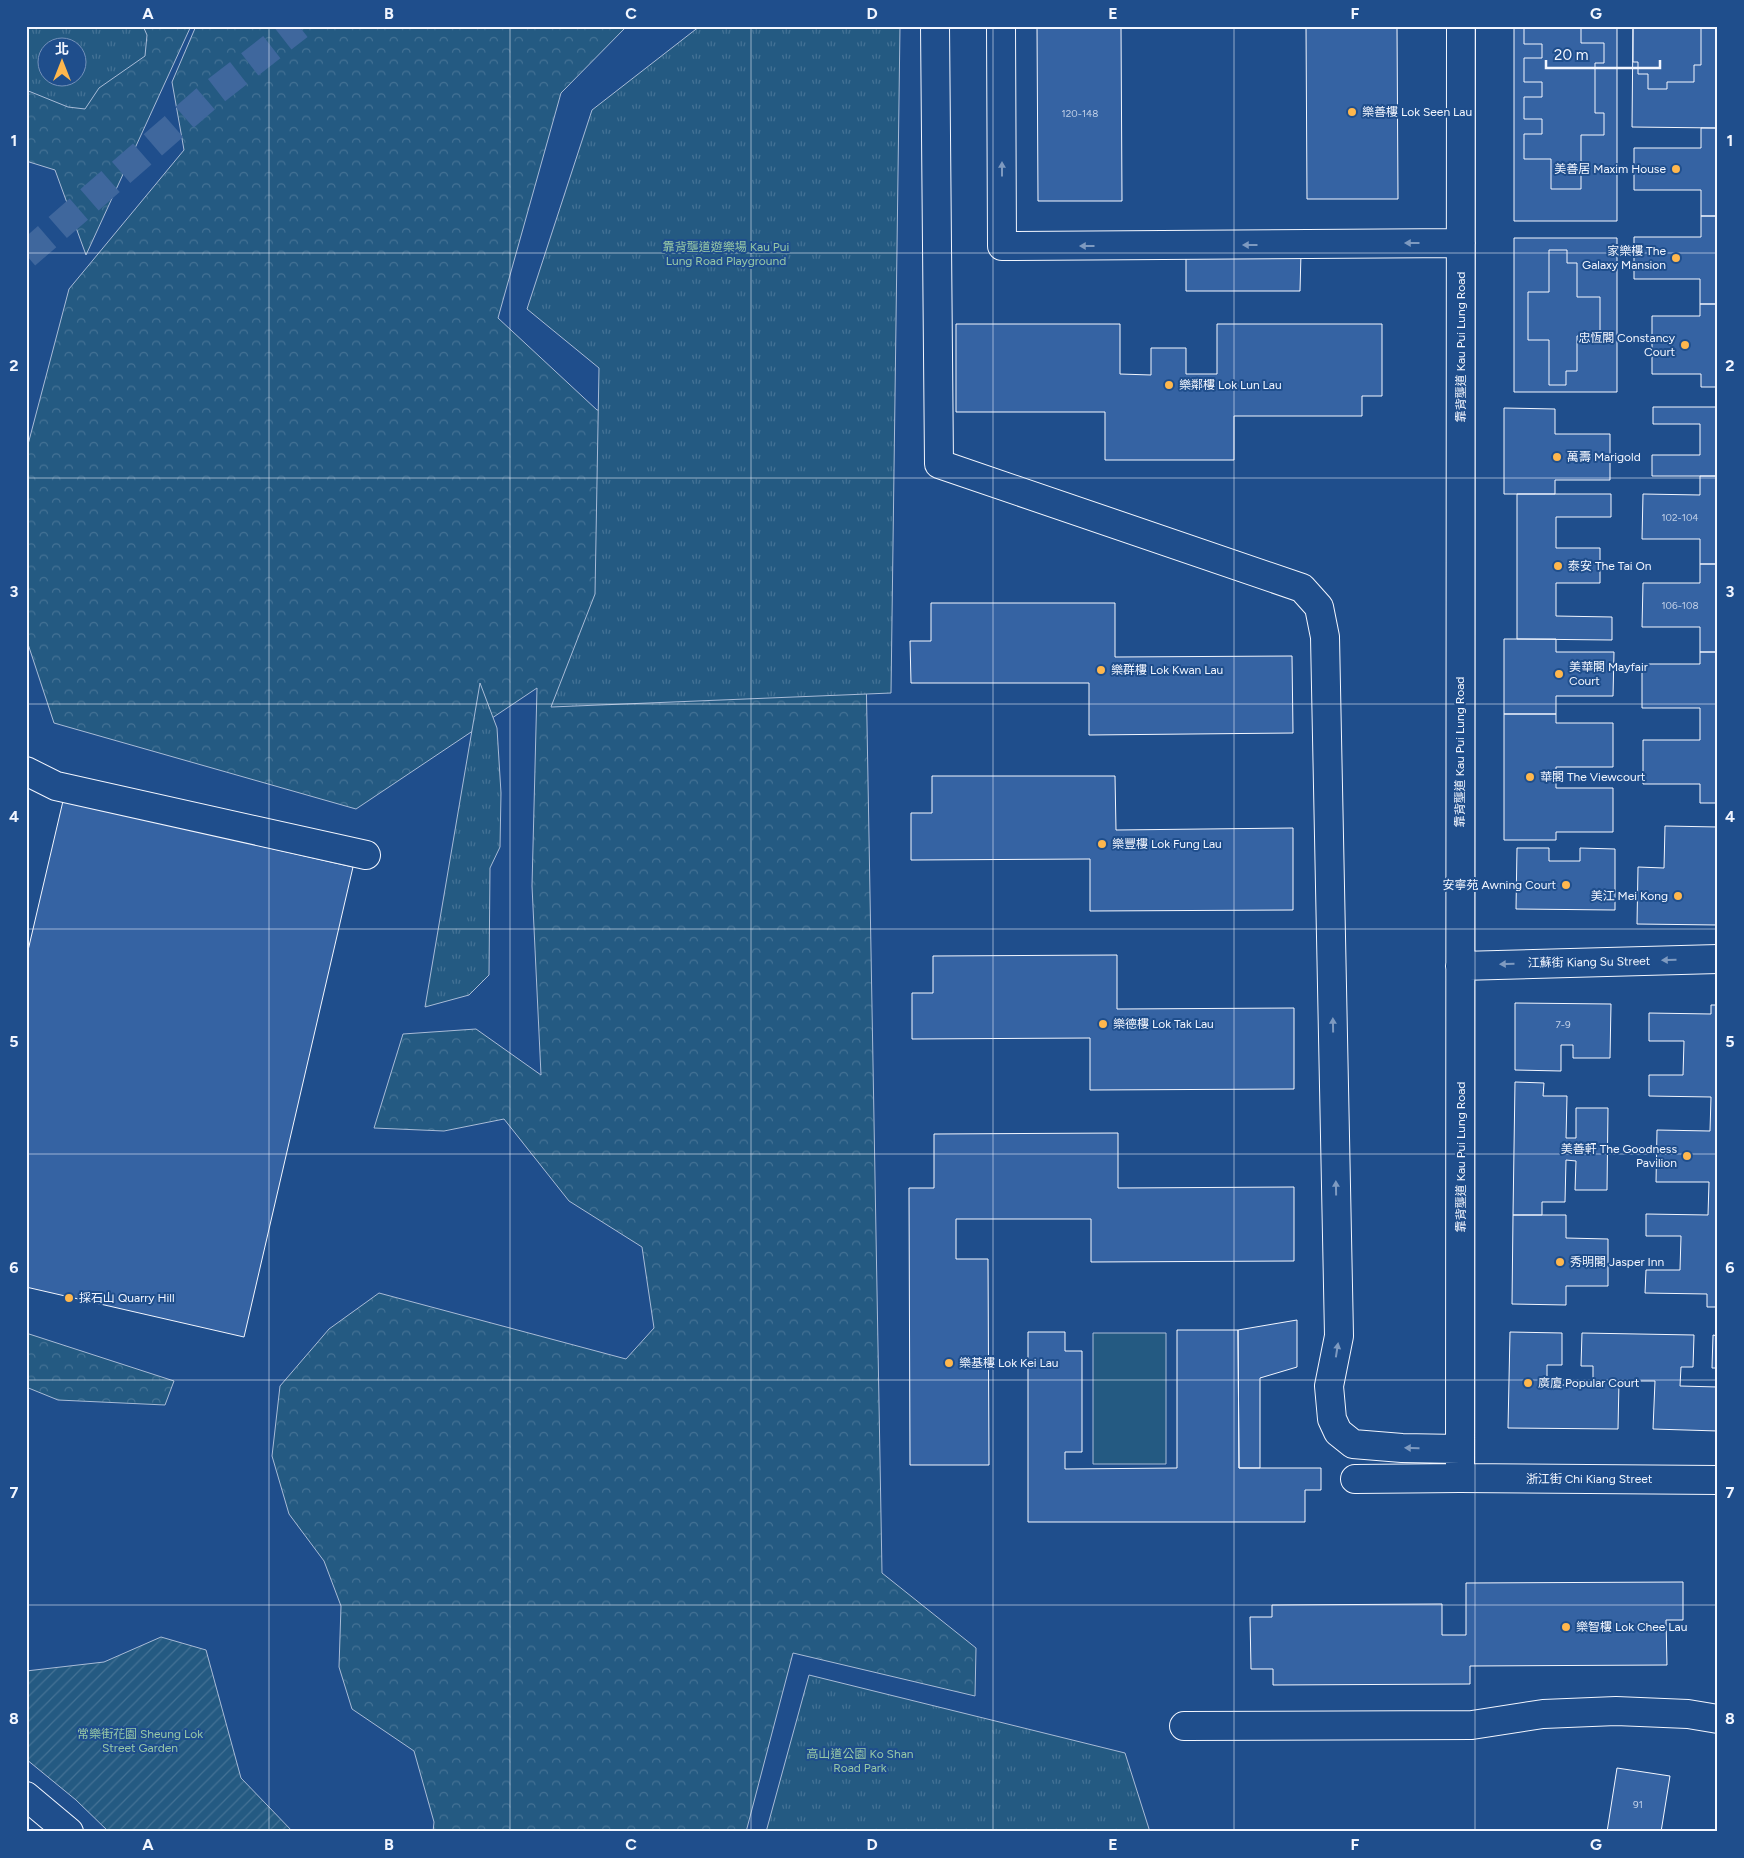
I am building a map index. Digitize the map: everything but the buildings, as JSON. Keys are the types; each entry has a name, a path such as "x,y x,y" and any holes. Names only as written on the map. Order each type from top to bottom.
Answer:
{"street":[{"path":"935,26 939,464 1302,588 1319,606 1325,637 1339,1336 1330,1386 1332,1419 1338,1432 1353,1444 1460,1449"},
{"path":"1001,26 1002,246 1461,243"},
{"name":"靠背壟道 Kau Pui Lung Road","path":"1460,1478 1461,26"},
{"path":"26,772 56,786 366,855"},
{"name":"江蘇街 Kiang Su Street","path":"1460,966 1718,959"},
{"name":"浙江街 Chi Kiang Street","path":"1355,1479 1718,1480"},
{"path":"1184,1726 1472,1725 1544,1714 1616,1711 1688,1714 1718,1719"},
{"path":"26,1796 69,1832"}],"green space":[{"path":"26,26 191,26 86,255 55,170 26,161"},
{"path":"26,26 143,26 147,35 145,56 99,88 85,109 68,107 26,90"},
{"path":"196,26 627,26 561,93 498,318 597,410 769,413 866,667 882,1573 976,1648 975,1696 793,1653 746,1832 433,1832 434,1822 414,1751 352,1709 339,1667 341,1606 324,1561 289,1514 272,1456 280,1386 329,1329 379,1293 626,1359 654,1328 642,1247 569,1201 504,1119 444,1131 374,1128 403,1034 476,1029 541,1075 532,886 537,688 356,809 54,723 26,638 26,452 69,289 184,150 172,82"},
{"name":"靠背壟道遊樂場 Kau Pui Lung Road Playground","path":"700,26 900,26 891,693 551,707 595,594 599,368 527,309 592,110"},
{"path":"480,683 497,728 501,793 500,847 490,868 489,975 469,995 425,1007"},
{"path":"26,1333 174,1381 165,1405 58,1400 26,1387"},
{"path":"1093,1333 1166,1333 1166,1464 1093,1464"},
{"name":"常樂街花園 Sheung Lok Street Garden","path":"161,1637 206,1650 241,1778 293,1832 109,1832 76,1800 26,1759 26,1671 104,1662"},
{"name":"高山道公園 Ko Shan Road Park","path":"809,1675 1125,1753 1150,1832 766,1832"}],"tunnel":[{"path":"26,255 209,96 299,26"}],"place":[{"name":"樂善樓 Lok Seen Lau","path":"1352,112"},
{"name":"美善居 Maxim House","path":"1676,169"},
{"name":"家樂樓 The Galaxy Mansion","path":"1676,258"},
{"name":"忠恆閣 Constancy Court","path":"1685,345"},
{"name":"樂鄰樓 Lok Lun Lau","path":"1169,385"},
{"name":"萬壽 Marigold","path":"1557,457"},
{"name":"泰安 The Tai On","path":"1558,566"},
{"name":"樂群樓 Lok Kwan Lau","path":"1101,670"},
{"name":"美華閣 Mayfair Court","path":"1559,674"},
{"name":"華閣 The Viewcourt","path":"1530,777"},
{"name":"樂豐樓 Lok Fung Lau","path":"1102,844"},
{"name":"安寧苑 Awning Court","path":"1566,885"},
{"name":"美江 Mei Kong","path":"1678,896"},
{"name":"樂德樓 Lok Tak Lau","path":"1103,1024"},
{"name":"美善軒 The Goodness Pavilion","path":"1687,1156"},
{"name":"秀明閣 Jasper Inn","path":"1560,1262"},
{"name":"採石山 Quarry Hill","path":"69,1298"},
{"name":"樂基樓 Lok Kei Lau","path":"949,1363"},
{"name":"廣廈 Popular Court","path":"1528,1383"},
{"name":"樂智樓 Lok Chee Lau","path":"1566,1627"}]}
